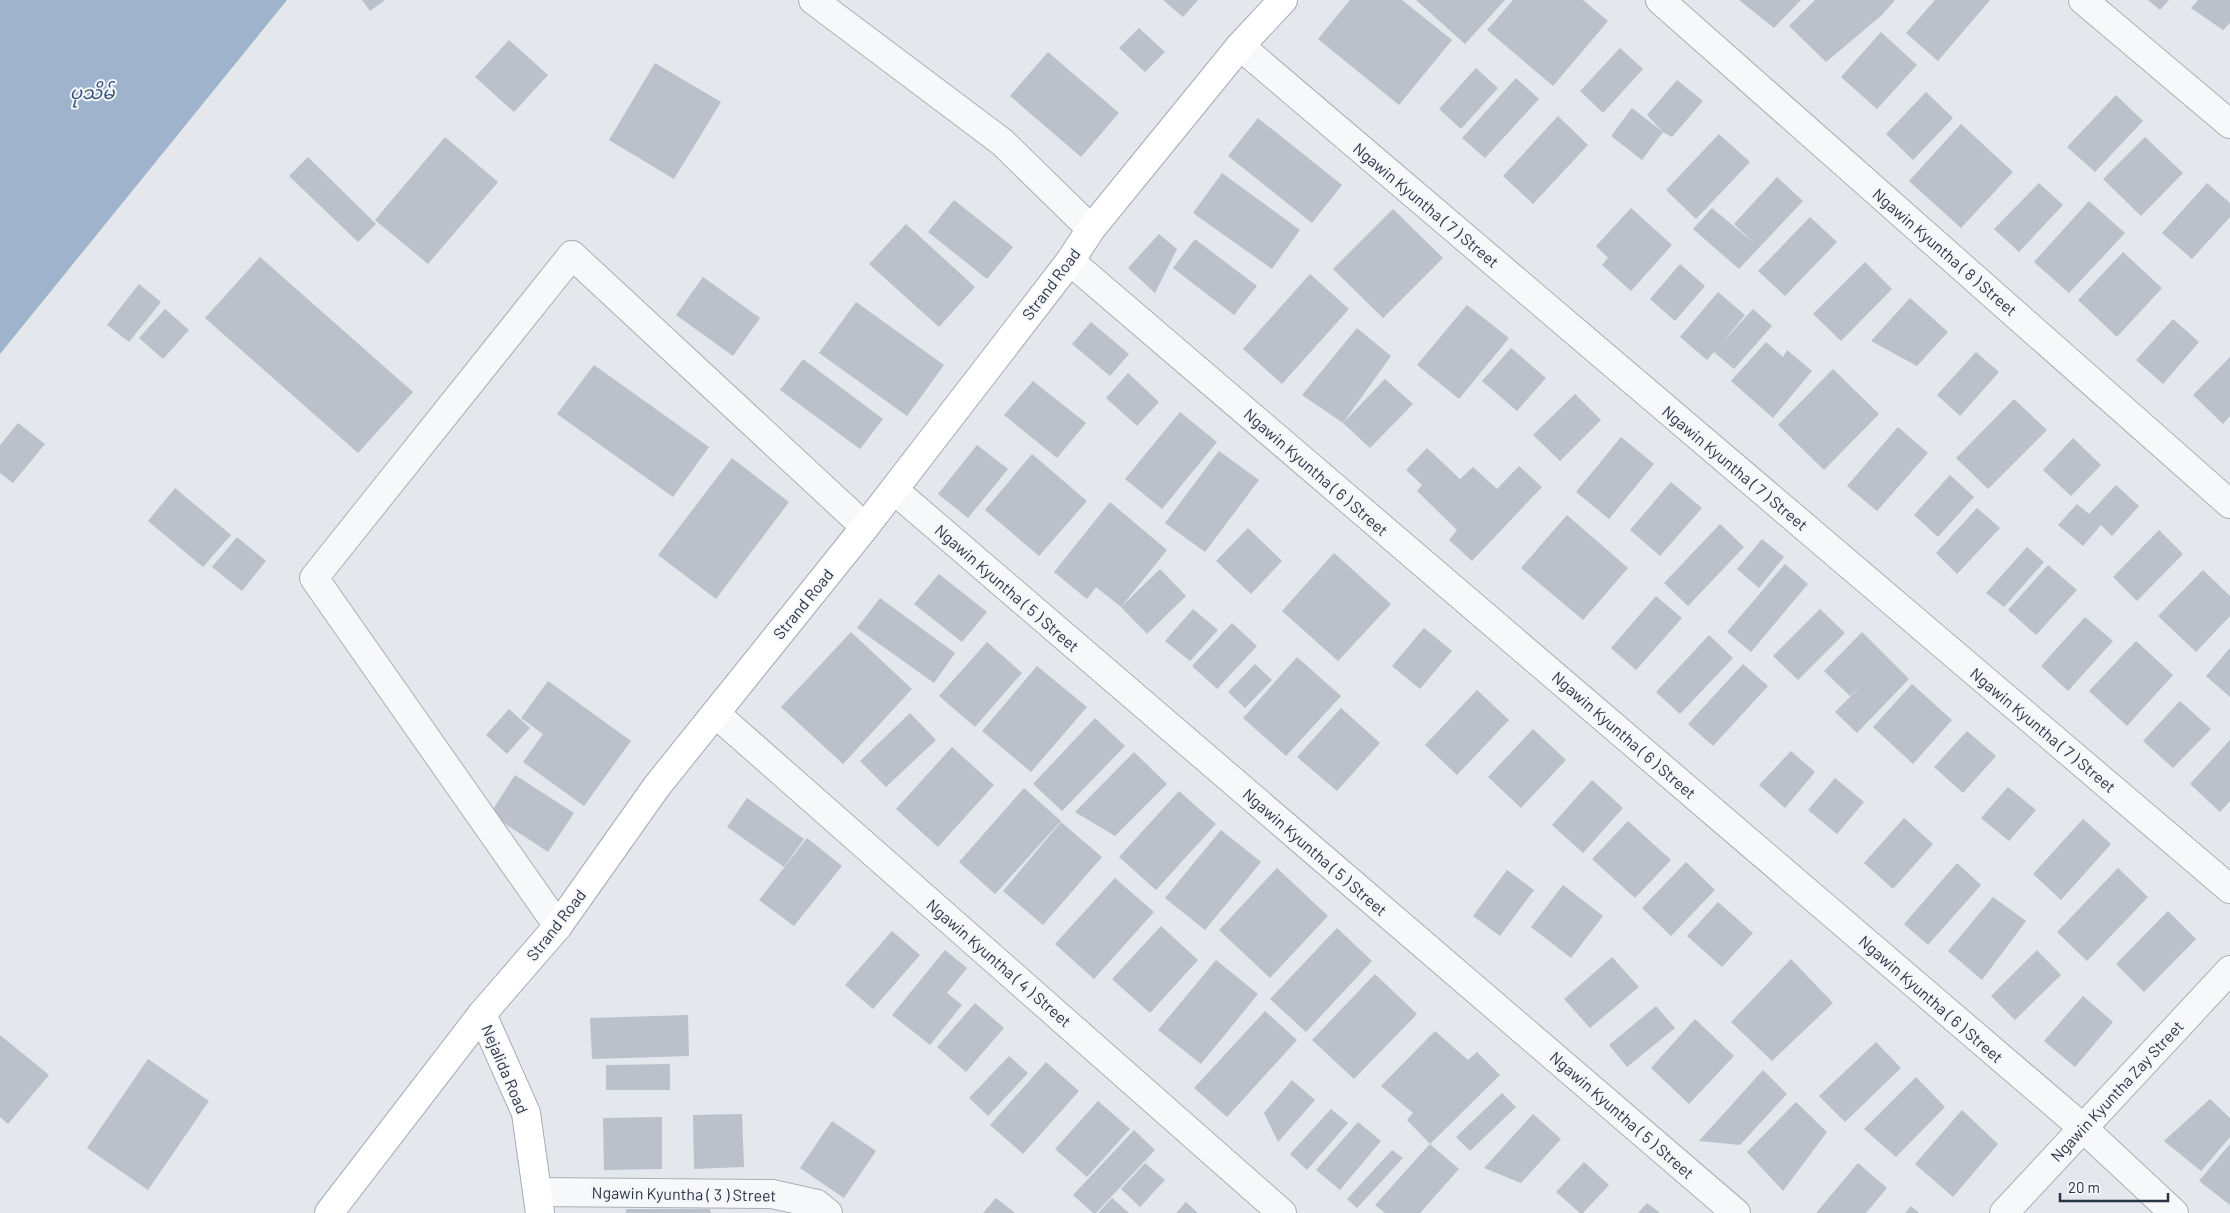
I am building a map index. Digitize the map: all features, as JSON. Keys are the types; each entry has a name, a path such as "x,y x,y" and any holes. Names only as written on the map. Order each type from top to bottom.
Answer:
{"main road":[{"name":"Strand Road","path":"329,1213 482,1014 558,926 657,786 894,490 1070,261 1091,229 1240,46 1282,0"},
{"name":"Nejalida Road","path":"482,1014 526,1113 538,1202"}],"street":[{"path":"813,0 1002,142 1091,229"},
{"name":"Ngawin Kyuntha ( 8 ) Street","path":"1660,0 2230,504"},
{"path":"2083,0 2230,124"},
{"name":"Ngawin Kyuntha ( 7 ) Street","path":"1240,46 2230,889"},
{"path":"558,926 314,578 572,255 865,527"},
{"name":"Ngawin Kyuntha ( 6 ) Street","path":"1070,261 2082,1128 2174,1213"},
{"name":"Ngawin Kyuntha ( 5 ) Street","path":"894,490 1736,1213"},
{"name":"Ngawin Kyuntha ( 4 ) Street","path":"716,714 1282,1213"},
{"name":"Ngawin Kyuntha Zay Street","path":"2004,1213 2230,970"},
{"name":"Ngawin Kyuntha ( 3 ) Street","path":"538,1202 772,1194 818,1204 828,1213"}],"water":[{"name":"ပုသိမ်","path":"0,0 287,0 0,354"}],"building":[{"path":"362,0 385,0 370,11"},
{"path":"1163,0 1198,0 1183,17"},
{"path":"1350,0 1402,0 1452,40 1399,105 1318,39"},
{"path":"1416,0 1505,0 1465,44"},
{"path":"1513,0 1583,0 1608,21 1553,86 1487,30"},
{"path":"1739,0 1801,0 1774,28"},
{"path":"1815,0 1895,0 1882,15 1826,62 1789,26"},
{"path":"1935,0 1990,0 1938,61 1906,33"},
{"path":"2148,0 2169,0 2160,10"},
{"path":"2198,0 2230,0 2230,23 2223,30 2191,8"},
{"path":"1139,28 1165,52 1145,72 1119,48"},
{"path":"1881,32 1917,65 1877,109 1841,77"},
{"path":"509,40 548,75 514,112 475,77"},
{"path":"1620,48 1643,69 1603,113 1580,91"},
{"path":"1048,52 1119,113 1081,157 1010,96"},
{"path":"655,63 721,102 674,179 609,140"},
{"path":"1476,68 1498,88 1461,129 1439,109"},
{"path":"1516,78 1539,99 1485,158 1462,138"},
{"path":"1677,80 1703,101 1672,137 1663,132 1647,115"},
{"path":"1926,92 1953,118 1913,160 1886,134"},
{"path":"2116,95 2143,121 2095,172 2067,147"},
{"path":"1632,108 1663,132 1642,160 1611,136"},
{"path":"1558,116 1588,145 1533,204 1503,176"},
{"path":"1258,118 1342,185 1312,223 1228,156"},
{"path":"1961,124 2013,172 1961,228 1909,181"},
{"path":"1719,134 1750,162 1696,219 1666,190"},
{"path":"445,137 498,182 428,264 375,220"},
{"path":"2145,137 2183,173 2141,216 2103,179"},
{"path":"308,157 376,224 358,242 289,176"},
{"path":"1222,173 1300,230 1272,269 1193,213"},
{"path":"1777,177 1803,201 1739,269 1693,229 1712,208 1754,243 1734,224"},
{"path":"2039,183 2063,205 2019,252 1994,229"},
{"path":"2207,183 2230,203 2230,217 2192,259 2162,233"},
{"path":"954,200 1013,247 987,279 928,232"},
{"path":"2089,201 2125,233 2069,293 2034,262"},
{"path":"1631,208 1672,245 1631,291 1602,265 1608,258 1596,246"},
{"path":"1393,209 1443,258 1383,318 1333,269"},
{"path":"1810,217 1837,242 1785,296 1758,271"},
{"path":"906,224 975,287 939,327 869,264"},
{"path":"1159,234 1177,249 1155,293 1128,268"},
{"path":"1195,239 1257,286 1234,315 1173,268"},
{"path":"2123,252 2162,288 2117,337 2078,300"},
{"path":"260,257 413,392 358,453 205,318"},
{"path":"1865,262 1892,289 1841,341 1813,314"},
{"path":"1680,264 1705,286 1675,321 1650,299"},
{"path":"1310,274 1349,309 1282,384 1243,349"},
{"path":"703,277 760,318 733,356 676,315"},
{"path":"139,284 161,302 129,342 107,325"},
{"path":"1718,292 1745,315 1722,343 1753,309 1772,326 1734,369 1714,352 1707,360 1680,337"},
{"path":"1910,298 1948,332 1917,366 1871,341"},
{"path":"856,302 944,365 907,416 819,353"},
{"path":"1467,305 1509,338 1459,399 1417,365"},
{"path":"165,309 189,330 163,359 139,338"},
{"path":"2173,319 2199,342 2163,384 2136,360"},
{"path":"1091,322 1129,354 1110,376 1072,344"},
{"path":"1357,328 1391,356 1343,423 1302,395"},
{"path":"1766,342 1783,357 1787,350 1812,371 1773,418 1731,381"},
{"path":"1511,348 1546,378 1517,411 1482,381"},
{"path":"1976,352 1999,372 1960,416 1937,395"},
{"path":"2230,357 2230,416 2223,424 2193,395"},
{"path":"803,359 883,419 860,449 780,390"},
{"path":"594,365 709,447 673,497 557,414"},
{"path":"1833,369 1879,414 1824,470 1778,425"},
{"path":"1128,373 1159,402 1137,426 1106,398"},
{"path":"1385,379 1413,404 1370,448 1343,423"},
{"path":"1033,381 1086,423 1057,458 1004,415"},
{"path":"1575,394 1601,420 1560,461 1533,435"},
{"path":"2014,399 2047,430 1988,489 1956,458"},
{"path":"1180,412 1217,442 1162,509 1125,479"},
{"path":"18,423 45,444 13,483 0,473 0,445"},
{"path":"1898,427 1928,453 1877,511 1847,486"},
{"path":"1621,437 1654,464 1609,519 1576,492"},
{"path":"2073,438 2101,465 2071,496 2043,470"},
{"path":"977,445 1008,469 968,518 938,494"},
{"path":"1427,448 1460,479 1473,467 1497,489 1519,466 1542,487 1472,561 1449,540 1457,530 1417,491 1422,485 1406,470"},
{"path":"1219,451 1259,480 1205,552 1165,523"},
{"path":"1032,454 1087,501 1039,556 985,510"},
{"path":"732,458 789,502 716,599 658,555"},
{"path":"1950,475 1974,497 1938,537 1914,515"},
{"path":"1671,482 1702,508 1660,556 1630,530"},
{"path":"2116,485 2139,506 2112,536 2101,525 2083,546 2058,525 2077,504 2089,514"},
{"path":"175,488 231,535 203,567 148,521"},
{"path":"1110,502 1167,550 1121,607 1096,587 1087,599 1054,572"},
{"path":"1977,508 2000,528 1957,574 1936,553"},
{"path":"1567,515 1628,568 1583,620 1521,568"},
{"path":"1720,524 1744,547 1688,606 1664,583"},
{"path":"1248,528 1282,561 1251,594 1216,561"},
{"path":"2159,530 2183,554 2137,601 2113,577"},
{"path":"237,537 266,561 242,591 212,567"},
{"path":"1762,539 1784,557 1759,588 1737,569"},
{"path":"2027,547 2044,562 2004,607 1986,593"},
{"path":"1334,553 1391,604 1338,661 1282,611"},
{"path":"1785,564 1808,584 1751,652 1727,632"},
{"path":"2048,565 2077,590 2036,635 2008,610"},
{"path":"1160,569 1186,596 1147,634 1121,607"},
{"path":"2203,570 2230,596 2230,616 2196,652 2158,616"},
{"path":"939,574 987,612 962,642 914,604"},
{"path":"1656,596 1682,618 1636,670 1611,648"},
{"path":"880,598 955,653 934,683 857,628"},
{"path":"1193,609 1218,630 1190,661 1165,641"},
{"path":"1820,609 1845,633 1798,680 1773,656"},
{"path":"2085,617 2113,641 2068,691 2041,666"},
{"path":"1232,623 1257,646 1217,689 1192,666"},
{"path":"1424,628 1452,651 1420,689 1392,666"},
{"path":"851,632 912,689 843,764 781,707"},
{"path":"1862,632 1909,679 1857,733 1835,712 1862,685 1850,696 1824,671"},
{"path":"1709,635 1733,658 1680,714 1656,692"},
{"path":"2136,641 2173,675 2127,726 2089,691"},
{"path":"987,642 1022,673 975,727 939,696"},
{"path":"2230,648 2230,697 2206,676"},
{"path":"1297,657 1341,696 1286,756 1243,718"},
{"path":"1255,664 1272,680 1245,708 1228,692"},
{"path":"1743,664 1768,686 1713,746 1688,724"},
{"path":"1037,666 1087,707 1031,772 982,731"},
{"path":"548,681 631,741 584,806 523,762 543,734 521,718"},
{"path":"1912,684 1952,720 1913,764 1873,727"},
{"path":"1477,690 1509,720 1457,775 1425,745"},
{"path":"2180,701 2211,729 2173,768 2143,741"},
{"path":"1341,708 1380,743 1337,791 1297,757"},
{"path":"509,709 530,728 507,754 486,735"},
{"path":"910,713 936,740 886,787 860,761"},
{"path":"1095,718 1125,746 1062,811 1033,784"},
{"path":"1533,729 1566,760 1521,808 1488,777"},
{"path":"1967,731 1996,756 1963,793 1934,767"},
{"path":"2230,740 2230,801 2220,812 2190,784"},
{"path":"952,747 994,785 938,847 896,809"},
{"path":"1791,751 1815,772 1785,808 1759,785"},
{"path":"1134,752 1167,784 1115,836 1075,812"},
{"path":"515,775 574,813 548,852 490,814"},
{"path":"1835,778 1864,802 1837,834 1808,810"},
{"path":"1592,780 1623,808 1583,853 1552,825"},
{"path":"2008,787 2036,810 2009,841 1981,818"},
{"path":"1024,788 1061,821 995,894 959,862"},
{"path":"1179,791 1216,824 1156,890 1119,857"},
{"path":"747,798 804,839 784,867 727,827"},
{"path":"1904,818 1933,844 1893,889 1864,863"},
{"path":"2083,819 2111,844 2061,900 2033,874"},
{"path":"1628,821 1671,860 1635,898 1592,859"},
{"path":"1061,822 1102,857 1043,925 1003,891"},
{"path":"1221,830 1261,862 1205,930 1165,898"},
{"path":"807,838 842,866 794,926 759,900"},
{"path":"1686,862 1715,890 1671,936 1642,908"},
{"path":"1957,863 1981,885 1928,945 1904,924"},
{"path":"1277,868 1328,916 1270,978 1219,930"},
{"path":"2118,868 2148,897 2087,961 2057,932"},
{"path":"1507,870 1534,890 1500,936 1473,916"},
{"path":"1115,878 1154,912 1094,979 1055,944"},
{"path":"1563,885 1603,916 1571,958 1531,927"},
{"path":"1993,897 2026,921 1982,980 1948,951"},
{"path":"1718,902 1753,933 1722,967 1687,936"},
{"path":"2168,911 2196,939 2144,992 2116,964"},
{"path":"1161,926 1198,960 1150,1013 1112,979"},
{"path":"1337,928 1372,961 1306,1032 1270,999"},
{"path":"892,931 920,955 873,1009 845,985"},
{"path":"945,950 967,968 947,993 962,1005 930,1045 892,1015"},
{"path":"2037,950 2061,975 2015,1020 1991,996"},
{"path":"1612,957 1639,987 1590,1028 1564,999"},
{"path":"1791,959 1833,1003 1772,1061 1731,1022"},
{"path":"1216,960 1258,994 1201,1064 1158,1030"},
{"path":"1375,974 1417,1014 1354,1079 1312,1040"},
{"path":"2083,996 2113,1022 2075,1067 2044,1041"},
{"path":"975,1003 1004,1028 966,1072 937,1047"},
{"path":"1656,1006 1675,1028 1627,1067 1609,1045"},
{"path":"1265,1011 1297,1040 1227,1117 1194,1088"},
{"path":"688,1015 689,1056 592,1059 590,1018"},
{"path":"1695,1019 1734,1056 1689,1104 1651,1068"},
{"path":"1435,1031 1468,1060 1477,1052 1500,1075 1430,1144 1407,1120 1413,1113 1381,1086"},
{"path":"0,1035 49,1075 8,1124 0,1117"},
{"path":"1876,1042 1901,1068 1845,1122 1819,1096"},
{"path":"1009,1056 1028,1073 988,1116 969,1098"},
{"path":"148,1059 209,1101 148,1190 87,1148"},
{"path":"1046,1062 1079,1091 1023,1154 990,1125"},
{"path":"670,1064 670,1090 606,1090 606,1065"},
{"path":"1763,1070 1787,1094 1740,1145 1699,1141"},
{"path":"1916,1077 1945,1107 1896,1157 1864,1129"},
{"path":"1292,1080 1315,1100 1278,1142 1264,1113"},
{"path":"1502,1093 1516,1107 1470,1151 1456,1137"},
{"path":"2210,1099 2230,1118 2230,1137 2201,1171 2164,1141"},
{"path":"1098,1101 1130,1129 1087,1177 1055,1149"},
{"path":"1796,1102 1827,1132 1783,1191 1747,1152"},
{"path":"1331,1109 1348,1123 1307,1170 1290,1154"},
{"path":"1962,1110 1998,1144 1953,1197 1915,1164"},
{"path":"742,1114 744,1167 694,1169 693,1115"},
{"path":"1533,1114 1561,1139 1521,1183 1484,1168"},
{"path":"662,1117 662,1169 604,1170 603,1118"},
{"path":"832,1121 876,1151 844,1198 800,1168"},
{"path":"1358,1122 1381,1141 1340,1190 1316,1170"},
{"path":"1134,1130 1155,1150 1096,1213 1093,1213 1073,1195"},
{"path":"1430,1144 1459,1169 1420,1213 1385,1213 1375,1205"},
{"path":"2230,1144 2230,1205 2199,1181"},
{"path":"1392,1150 1403,1158 1357,1208 1347,1199"},
{"path":"1584,1162 1609,1185 1583,1213 1580,1213 1556,1192"},
{"path":"1145,1163 1165,1180 1140,1207 1121,1189"},
{"path":"1858,1163 1887,1188 1866,1213 1816,1213"},
{"path":"996,1198 1015,1213 983,1213"},
{"path":"1112,1198 1129,1213 1098,1213"},
{"path":"1186,1202 1198,1213 1176,1213"},
{"path":"1647,1203 1660,1213 1638,1213"},
{"path":"1911,1206 1919,1213 1905,1213"},
{"path":"626,1209 710,1209 711,1213 626,1213"}]}
